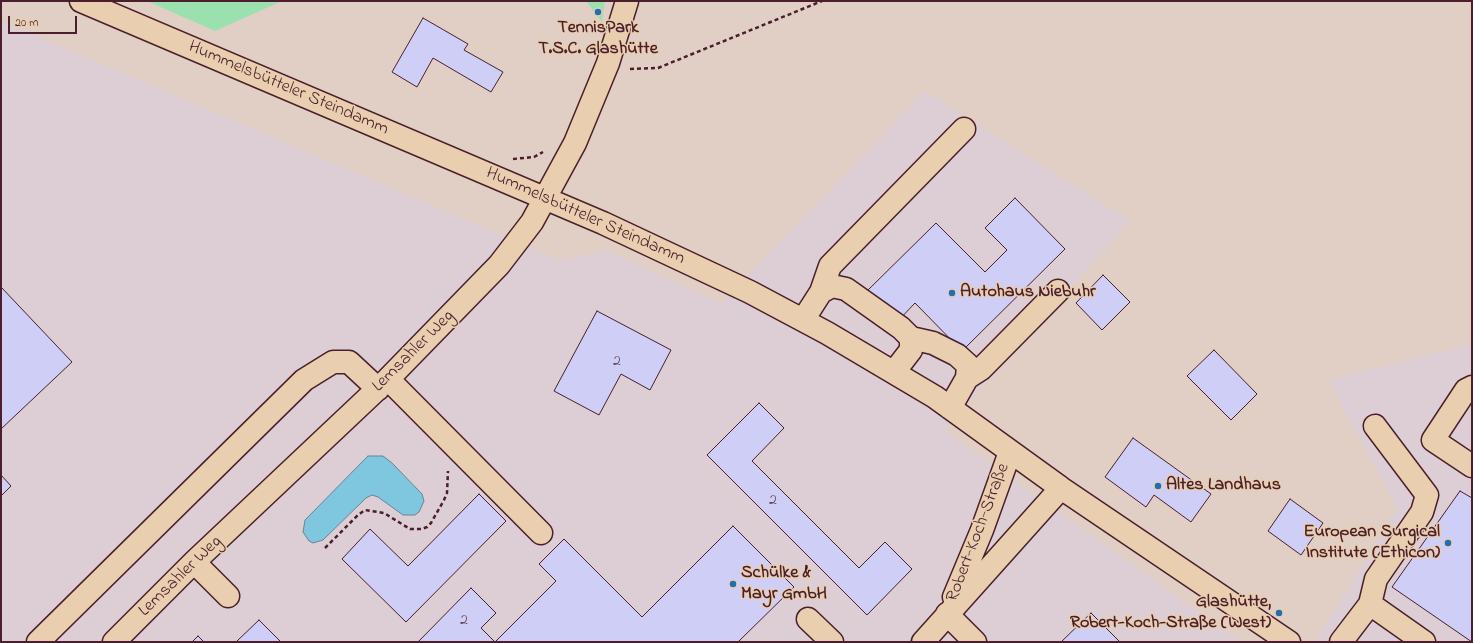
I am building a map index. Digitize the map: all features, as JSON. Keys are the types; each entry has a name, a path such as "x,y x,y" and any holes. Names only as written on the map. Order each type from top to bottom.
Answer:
{"street":[{"name":"Hummelsbütteler Steindamm","path":"81,1 603,223 689,262 803,320 894,372 950,408 1061,488 1289,642"},
{"name":"Lemsahler Weg","path":"114,642 194,562 383,384 499,265 532,222 575,142 608,64 628,1"},
{"path":"803,320 821,292 830,266 964,129"},
{"path":"821,292 832,286 846,289 902,328 911,338 933,343 957,355 968,365 967,378 950,408"},
{"path":"967,378 980,369 1058,291"},
{"path":"894,372 911,350 911,338"},
{"path":"38,642 304,380 333,362 349,362 383,384 463,454 541,533"},
{"path":"1472,387 1466,390 1433,440 1472,466"},
{"path":"1341,642 1370,604 1376,579 1422,512 1427,495 1375,426"},
{"name":"Robert-Koch-Straße","path":"947,614 982,530 1010,452"},
{"name":"Robert-Koch-Straße","path":"923,642 1061,488"},
{"path":"194,562 228,596"},
{"path":"1370,604 1424,642"},
{"path":"947,614 975,642"},
{"path":"808,619 832,642"}],"path":[{"path":"608,64 640,70 658,68 822,1"},
{"path":"325,548 365,510 384,513 410,529 422,529 427,527 431,523 447,493 448,470 463,454"}],"shaded area":[{"path":"1,21 563,261 606,250 721,303 925,91 1130,221 944,430 1241,642 1,642"},
{"path":"1472,344 1472,642 1315,642 1397,508 1328,380"}],"green space":[{"path":"147,1 282,1 215,31"},
{"name":"TennisPark T.S.C. Glashütte","path":"586,1 605,1 602,22"}],"water":[{"path":"368,456 383,456 392,463 422,494 424,501 419,512 415,515 403,515 378,497 372,495 366,498 323,540 313,543 309,541 303,532 305,520"}],"building":[{"path":"423,18 468,44 464,50 503,72 491,92 433,58 417,87 392,72"},
{"path":"1015,198 1065,249 962,351 915,303 896,323 866,292 936,223 985,272 1007,250 985,228"},
{"path":"1103,275 1130,302 1102,330 1076,303"},
{"path":"1,287 72,362 1,429"},
{"path":"597,311 671,350 650,390 621,374 599,415 554,391"},
{"path":"1214,350 1257,394 1231,420 1187,376"},
{"name":"Schülke & Mayr GmbH","path":"759,403 784,428 752,461 859,568 885,542 912,569 867,615 707,455"},
{"name":"Altes Landhaus","path":"1133,438 1211,494 1191,522 1154,495 1146,507 1105,477"},
{"path":"1,475 11,486 1,496"},
{"name":"European Surgical Institute (Ethicon)","path":"1460,491 1472,498 1472,642 1392,587"},
{"path":"479,494 506,521 406,622 342,559 370,529 408,566"},
{"path":"1290,499 1323,523 1301,555 1268,531"},
{"name":"Schülke & Mayr GmbH","path":"733,526 794,587 738,642 495,642 556,581 539,564 564,539 642,617"},
{"path":"471,588 496,613 481,628 495,642 418,642"},
{"path":"1091,613 1120,642 1061,642"},
{"path":"259,620 281,642 236,642"},
{"path":"198,636 204,642 192,642"}],"place":[{"name":"TennisPark T.S.C. Glashütte","path":"598,12"},
{"name":"Autohaus Niebuhr","path":"952,293"},
{"name":"Altes Landhaus","path":"1158,486"},
{"name":"European Surgical Institute (Ethicon)","path":"1448,543"},
{"name":"Schülke & Mayr GmbH","path":"733,584"},
{"name":"Glashütte, Robert-Koch-Straße (West)","path":"1279,613"}]}
